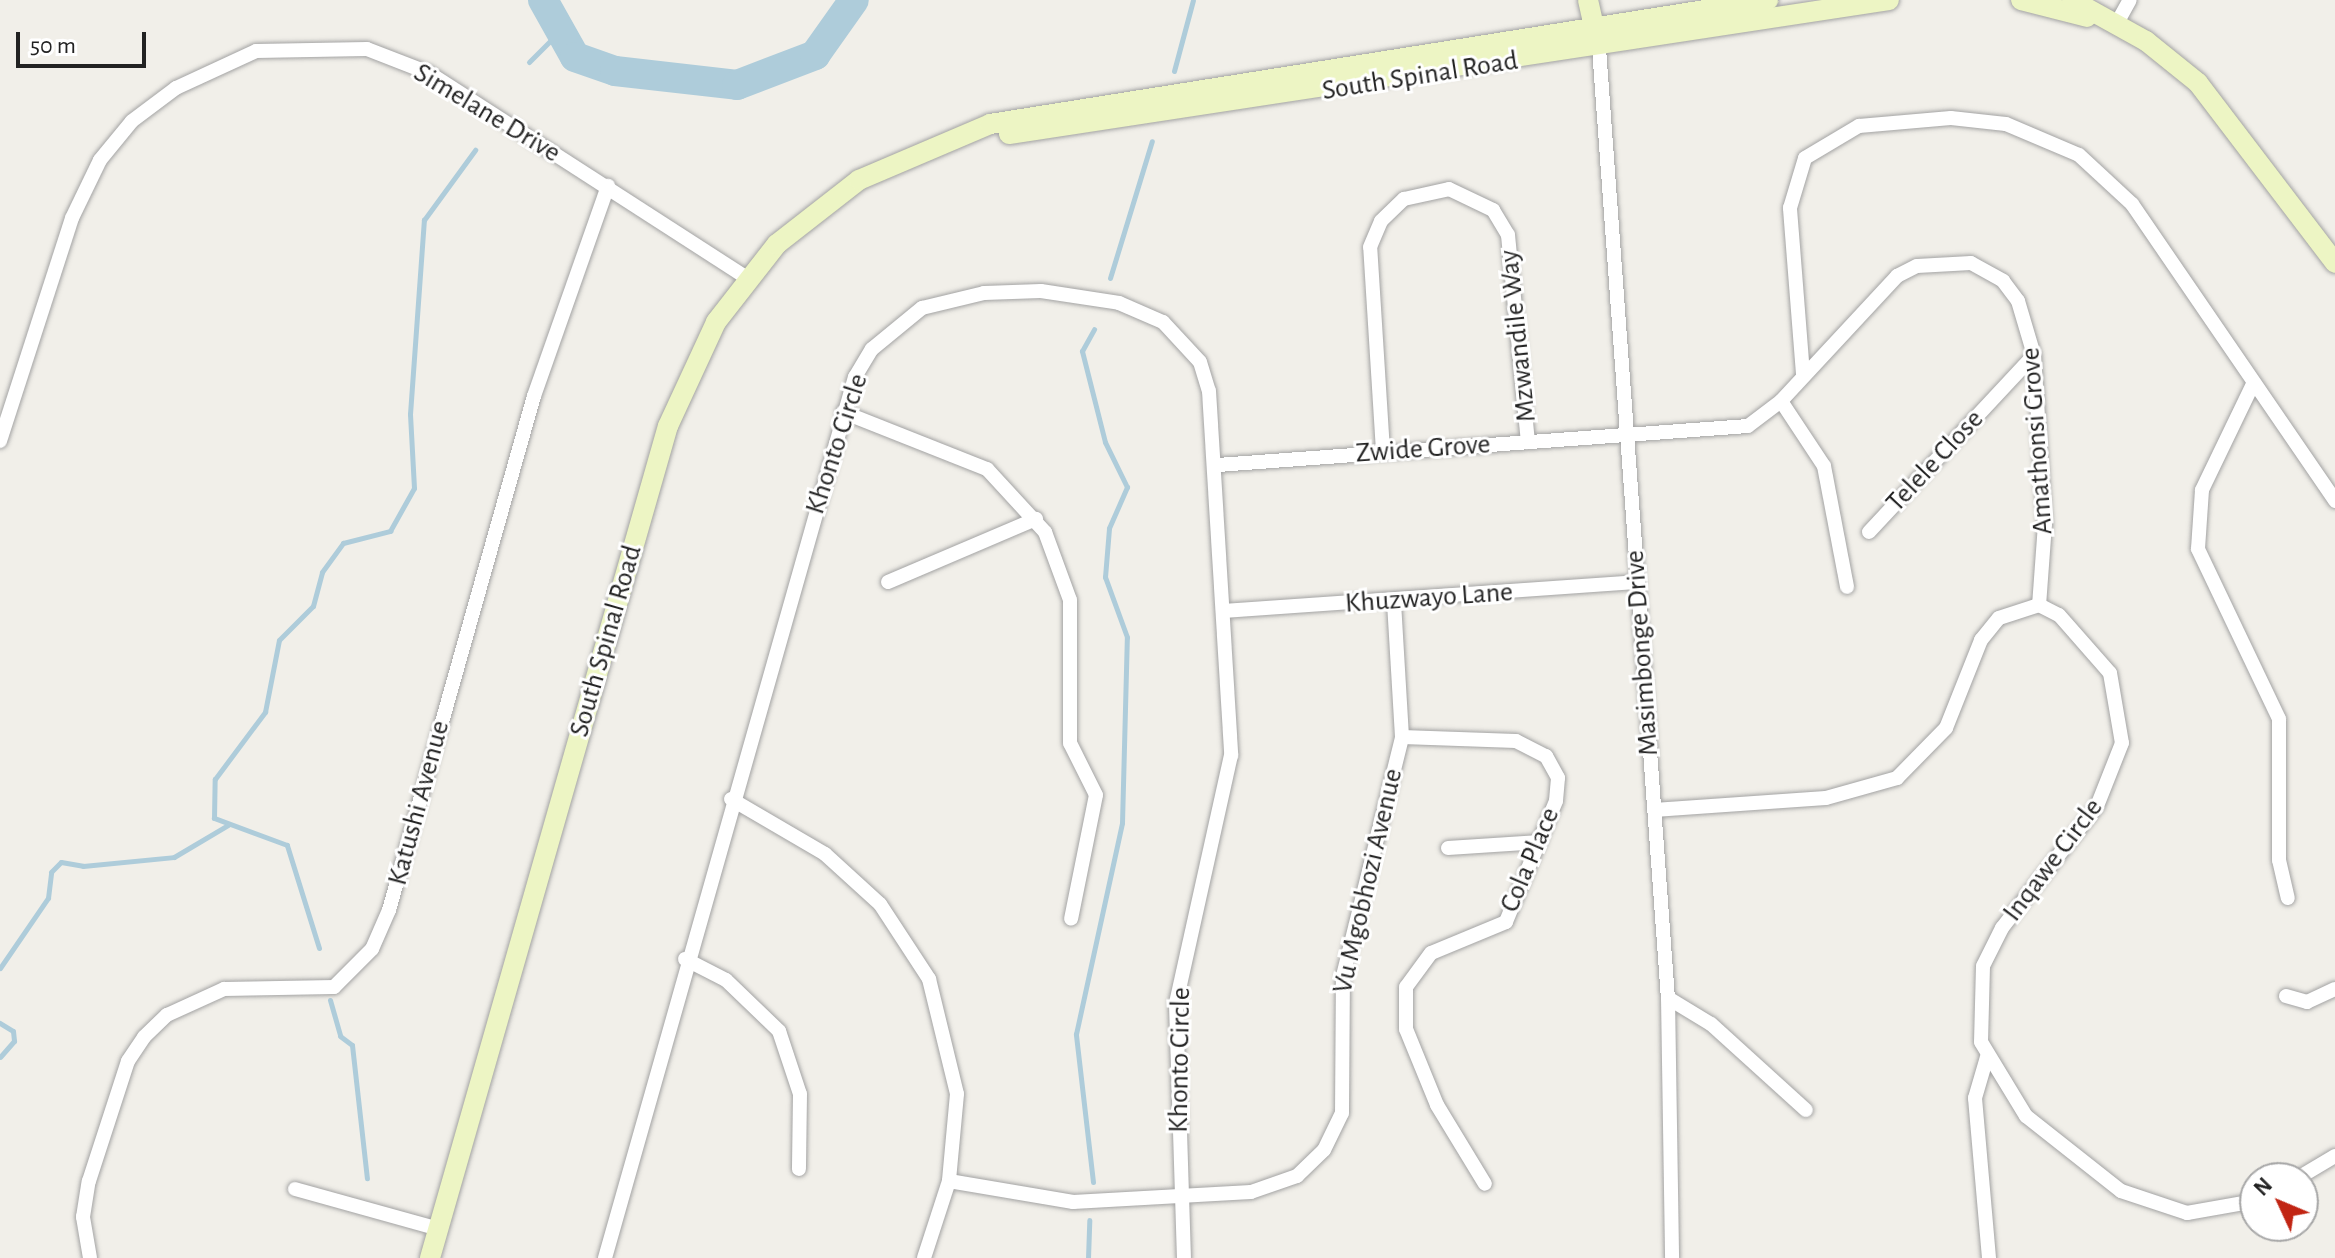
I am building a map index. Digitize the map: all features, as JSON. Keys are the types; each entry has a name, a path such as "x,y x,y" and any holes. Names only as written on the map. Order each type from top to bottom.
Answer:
{"street":[{"path":"1588,0 1597,39"},
{"name":"South Spinal Road","path":"1597,39 1768,0"},
{"name":"South Spinal Road","path":"430,1258 668,426 701,350 747,278 824,203 949,139 990,124 1889,0"},
{"path":"2021,0 2110,20"},
{"path":"2072,0 2110,20 2198,83 2335,263"},
{"path":"2110,20 2130,0"},
{"name":"Masimbonge Drive","path":"1597,39 1668,998 1672,1258"},
{"name":"Simelane Drive","path":"0,441 72,218 100,160 132,121 217,64 300,46 367,49 429,73 747,278"},
{"path":"1803,374 1790,208 1805,158 1859,126 1951,118 2006,124 2046,138 2104,175 2161,244 2335,501"},
{"name":"Katushi Avenue","path":"90,1258 83,1217 89,1181 128,1061 144,1037 167,1015 224,989 334,987 372,949 534,396 608,186"},
{"name":"Mzwandile Way","path":"1383,451 1370,247 1381,221 1404,199 1449,189 1493,210 1508,235 1528,442"},
{"name":"Amathonsi Grove","path":"1628,437 1748,426 1781,401 1897,276 1945,261 1971,263 2003,281 2034,355 2045,524 2039,605"},
{"name":"Khonto Circle","path":"605,1258 685,959 843,412 872,349 922,308 984,293 1078,293 1138,310 1183,339 1209,391 1218,465 1231,755 1176,1004 1179,1198 1184,1258"},
{"name":"Telele Close","path":"1869,532 2034,355"},
{"path":"2253,384 2202,490 2198,549 2279,719 2279,860 2288,898"},
{"path":"1781,401 1824,466 1847,587"},
{"path":"843,412 974,461 1020,497 1036,519 1070,600 1068,730 1096,795 1071,919"},
{"name":"Zwide Grove","path":"1218,465 1383,451 1628,437"},
{"path":"888,582 1036,519"},
{"name":"Khuzwayo Lane","path":"1223,611 1636,582"},
{"name":"Vu Mgobhozi Avenue","path":"949,1181 1073,1202 1179,1198 1286,1182 1324,1150 1342,1113 1343,976 1402,737 1394,601"},
{"path":"1654,810 1826,798 1897,778 1946,728 1981,640 1999,618 2039,605"},
{"name":"Inqawe Circle","path":"2039,605 2059,615 2110,673 2122,743 2097,806 2002,928 1983,966 1977,1007 1987,1057 2026,1116 2121,1191 2187,1213 2239,1204"},
{"name":"Cola Place","path":"1402,737 1516,741 1546,756 1558,778 1556,801 1506,922 1431,953 1406,987 1406,1029 1437,1105 1485,1184"},
{"path":"731,799 825,854 880,904 911,944 951,1055 957,1094 949,1181 924,1258"},
{"path":"1448,848 1540,842"},
{"path":"685,959 737,989 779,1031 800,1094 799,1169"},
{"path":"2286,996 2307,1002 2335,989"},
{"path":"1668,998 1711,1024 1806,1110"},
{"path":"1987,1057 1975,1098 1989,1258"},
{"path":"295,1189 439,1229"}],"waterway":[{"path":"543,0 575,57 615,71 737,85 815,55 854,0"},
{"path":"1174,71 1193,0"},
{"path":"529,62 558,33"},
{"path":"1110,278 1152,141"},
{"path":"319,948 287,845 214,818 215,779 265,712 279,640 313,606 322,572 343,543 390,531 414,488 410,414 424,220 475,150"},
{"path":"1093,1182 1076,1034 1122,823 1127,637 1105,577 1109,528 1127,487 1105,442 1082,351 1094,329"},
{"path":"0,968 48,898 51,872 61,862 83,866 174,857 228,825"},
{"path":"330,1000 340,1036 352,1045 367,1178"},
{"path":"0,1023 13,1031 14,1041 0,1057"},
{"path":"1088,1258 1089,1220"}]}
